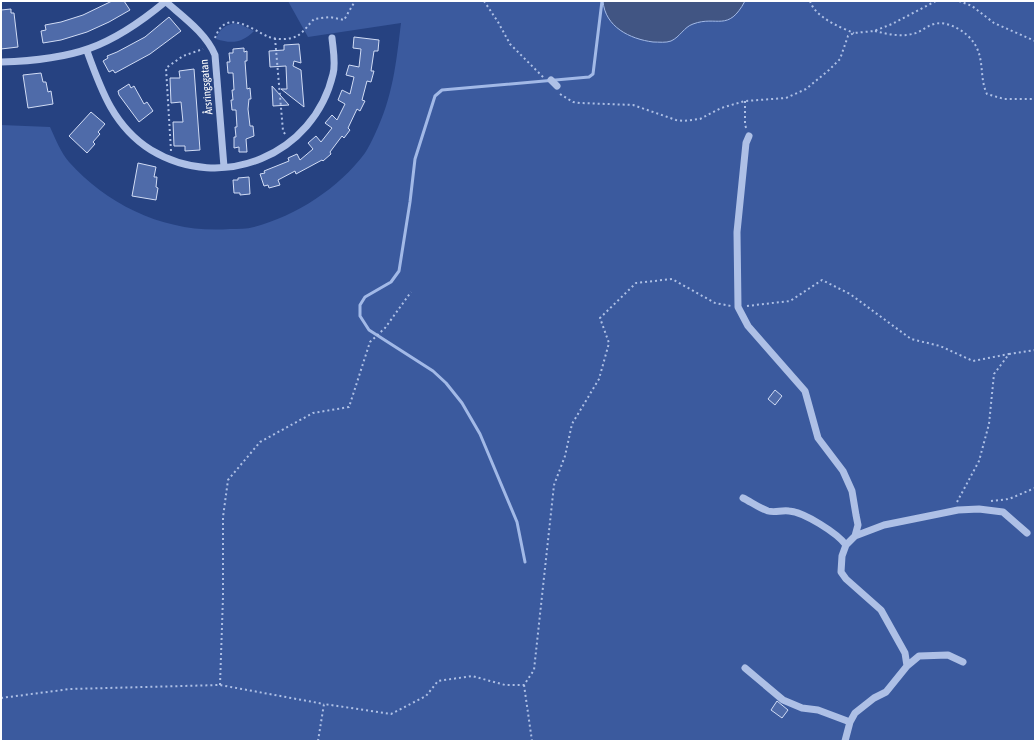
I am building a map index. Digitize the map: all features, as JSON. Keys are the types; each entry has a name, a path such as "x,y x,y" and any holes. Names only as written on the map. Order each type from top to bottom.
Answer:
{"street":[{"name":"Årsringsgatan","path":"1,62 57,58 87,51 127,32 166,1 212,46 215,55 224,167"},
{"path":"87,51 103,93 113,114 131,133 151,150 172,159 202,167 224,167 251,163 276,153 297,138 320,110 334,73 332,38"},
{"path":"549,80 558,89"},
{"path":"750,136 746,143 737,232 738,307 748,326 805,391 818,438 834,458 852,490 858,525 855,536"},
{"path":"743,498 767,510 776,512 789,511 798,514 840,538 846,545"},
{"path":"907,666 905,653 881,610 846,579 841,572 842,556 846,545 855,536 884,525 958,510 979,509 1003,512 1026,533"},
{"path":"845,741 850,722 858,709 886,692 907,666 919,656 948,655 963,662"},
{"path":"745,668 783,700 802,708 818,710 850,722"}],"path":[{"path":"172,159 166,68 183,56 212,46 216,34 221,27 230,23 245,24 271,38 298,36 314,19 330,17 344,20 355,1"},
{"path":"484,1 510,44 549,80"},
{"path":"810,1 811,5 823,17 854,33"},
{"path":"558,89 573,102 587,104 633,105 676,120 700,120 721,108 745,101 780,99 806,89 840,59 848,36 854,33 874,31 892,24 936,1"},
{"path":"959,1 972,6 994,23 1035,41"},
{"path":"874,31 895,35 911,35 934,24 941,23 956,28 963,32 975,44 980,55 983,83 987,94 996,98 1004,99 1035,99"},
{"path":"275,38 283,131 291,142"},
{"path":"745,101 745,126 750,136"},
{"path":"532,741 524,685 534,670 554,485 565,456 572,424 599,379 609,343 600,318 636,283 672,279 715,304 738,307 790,301 822,280 850,294 911,339 940,346 973,361 1035,350"},
{"path":"220,685 223,597 222,517 228,480 260,442 313,413 349,407 372,340 382,331 411,292"},
{"path":"955,506 979,461 989,424 994,374 1009,354"},
{"path":"1,698 70,689 220,685 324,704 391,714 426,696 438,681 472,676 505,685 524,685"},
{"path":"318,741 324,704"}],"shaded area":[{"path":"288,1 1035,1 1035,741 1,741 1,125 50,127 66,158 85,178 102,192 121,204 163,222 185,227 207,229 242,229 254,227 285,216 316,199 330,189 343,178 366,151 381,120 390,93 401,23 308,37"},
{"path":"603,1 745,1 739,11 727,20 693,24 669,42 653,42 636,38 620,30 608,18"},
{"path":"237,23 254,31 241,40 232,42 216,39 219,32 224,28"}],"building":[{"path":"112,1 124,1 130,10 87,32 61,40 43,43 41,31 46,30 45,25 83,15"},
{"path":"11,9 11,13 14,13 18,47 1,49 1,10"},
{"path":"169,17 181,31 150,54 115,73 113,70 109,72 103,61 108,58 107,56 145,37"},
{"path":"354,37 379,40 378,51 374,51 371,71 374,71 371,82 367,81 362,100 365,101 360,111 357,109 348,128 350,130 344,138 342,136 330,152 331,154 323,161 322,160 296,174 295,171 278,180 280,185 269,188 268,185 264,186 260,174 289,161 288,158 297,154 300,160 313,149 308,143 316,136 321,142 332,128 325,123 332,115 337,120 345,104 338,100 342,90 350,94 354,77 346,75 349,65 359,67 361,49 353,48"},
{"path":"299,44 301,63 294,61 293,66 301,70 304,107 281,89 287,89 286,66 270,67 269,51 284,50 284,45"},
{"path":"244,48 244,52 247,51 247,61 245,61 247,89 250,88 251,99 249,99 248,109 250,126 253,126 254,136 246,139 247,152 239,152 239,147 234,148 234,137 236,137 235,127 237,127 236,110 232,110 231,100 233,100 232,90 234,90 233,73 228,73 227,62 230,62 229,53 233,53 233,49"},
{"path":"194,69 200,150 185,151 185,146 174,146 173,122 183,122 181,102 171,103 170,78 180,78 179,71"},
{"path":"41,73 43,82 46,82 48,92 51,91 53,104 28,108 23,75"},
{"path":"129,84 131,88 134,86 144,104 147,102 153,111 139,122 119,95 118,91"},
{"path":"272,86 289,105 273,106"},
{"path":"91,112 105,124 98,132 100,134 93,142 95,144 87,153 69,136"},
{"path":"138,163 156,167 154,177 157,177 156,187 158,188 156,200 132,196"},
{"path":"249,177 250,194 240,195 240,193 234,193 233,180"},
{"path":"775,390 782,396 775,405 768,399"},
{"path":"777,701 788,710 782,718 771,710"}],"waterway":[{"path":"525,562 517,522 480,434 462,403 446,383 433,371 369,330 360,316 360,305 365,297 391,282 399,271 415,159 435,96 442,90 589,77 593,74 602,1"}]}
